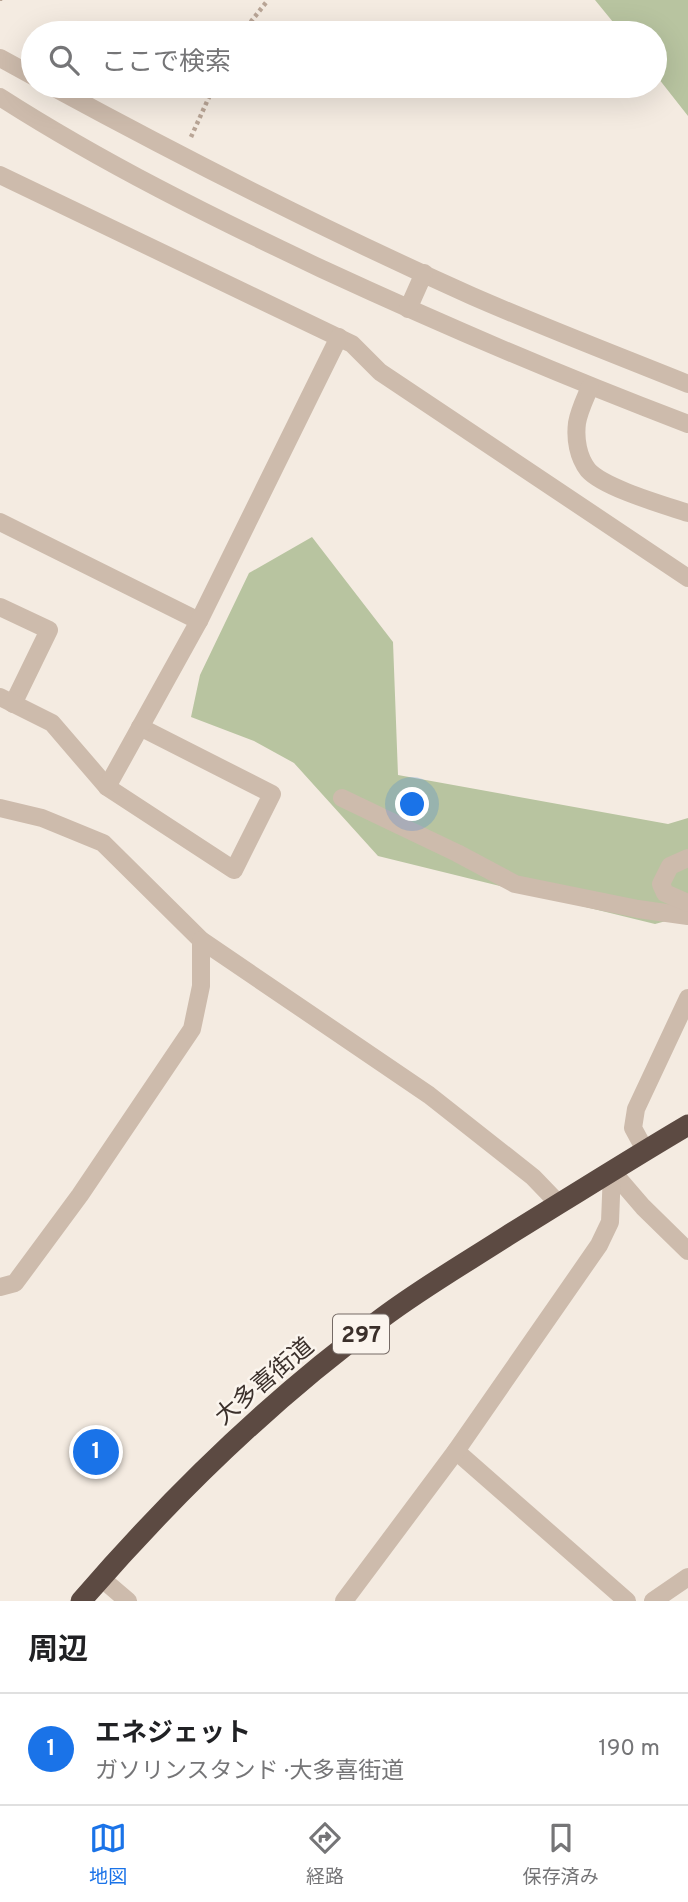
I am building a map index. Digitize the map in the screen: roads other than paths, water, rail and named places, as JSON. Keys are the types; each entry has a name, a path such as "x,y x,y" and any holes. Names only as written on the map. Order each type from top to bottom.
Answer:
{"highway":[{"name":"大多喜街道","path":"81,1601 192,1480 260,1417 382,1318 688,1125"}],"street":[{"path":"0,58 21,69"},
{"path":"0,97 51,130 245,233 408,309 590,387 688,424"},
{"path":"73,98 182,156 472,296 688,384"},
{"path":"0,175 352,344 380,372 688,578"},
{"path":"408,309 424,273"},
{"path":"107,786 199,621 339,337"},
{"path":"590,387 577,421 576,436 580,455 589,470 602,481 688,513"},
{"path":"0,522 199,621"},
{"path":"0,607 49,630 6,701 52,723 107,786 234,870 272,794 140,727"},
{"path":"342,798 515,884 638,909 688,916"},
{"path":"0,808 43,818 103,843 201,940 429,1095 533,1177 559,1204"},
{"path":"688,858 670,866 662,884 665,893 688,903"},
{"path":"0,1287 15,1283 72,1206 192,1029 201,986 201,940"},
{"path":"645,1150 633,1128 636,1109 688,998"},
{"path":"612,1171 643,1207 688,1251"},
{"path":"344,1601 456,1451 599,1245 610,1222 612,1171"},
{"path":"456,1451 627,1601"},
{"path":"653,1601 688,1577"},
{"path":"101,1578 128,1601"}],"place":[{"name":"エネジェット","path":"96,1452"}]}
